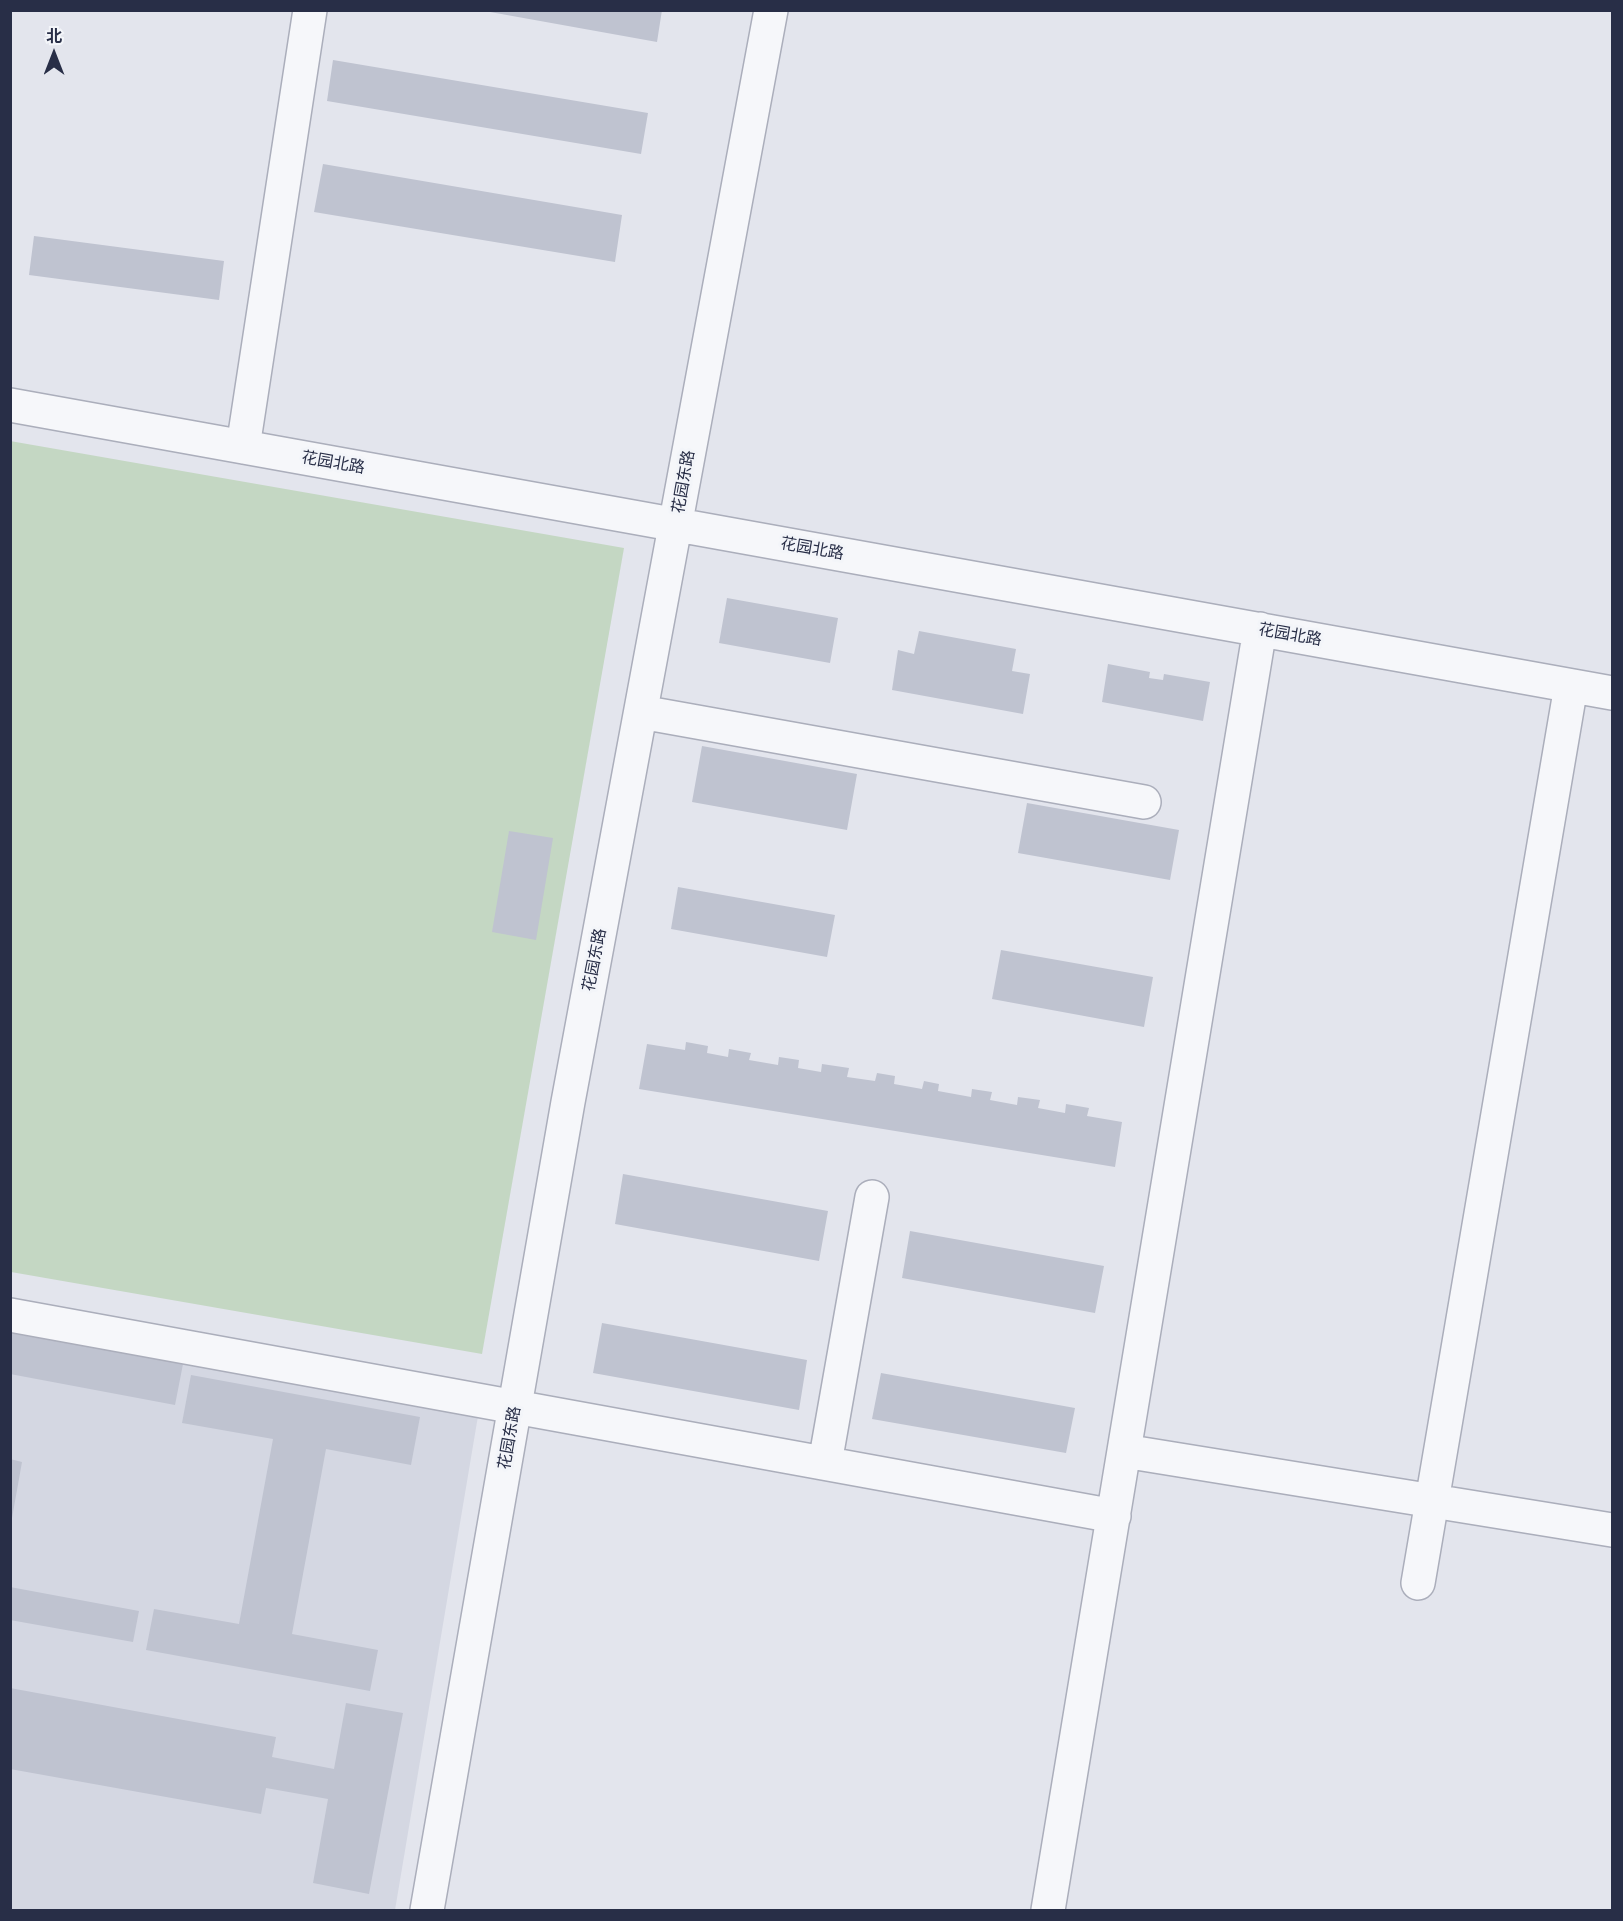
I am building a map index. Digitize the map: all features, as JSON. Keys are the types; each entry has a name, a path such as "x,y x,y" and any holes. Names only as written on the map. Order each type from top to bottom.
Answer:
{"street":[{"path":"243,447 310,10"},
{"name":"花园东路","path":"427,1911 568,1102 771,10"},
{"name":"花园北路","path":"10,405 1612,693"},
{"path":"1048,1911 1260,629"},
{"path":"1418,1583 1571,686"},
{"path":"641,712 1144,802"},
{"path":"825,1463 872,1197"},
{"path":"10,1315 1114,1516"},
{"path":"1124,1451 1612,1530"}],"shaded area":[{"path":"10,1330 478,1416 395,1910 11,1910"}],"green space":[{"path":"10,441 624,548 482,1354 11,1272"}],"building":[{"path":"479,10 662,10 657,42"},
{"path":"333,60 648,113 641,154 327,101"},
{"path":"323,164 622,215 615,262 314,212"},
{"path":"34,236 224,261 219,300 29,275"},
{"path":"727,598 838,618 830,663 719,643"},
{"path":"919,631 1016,649 1012,671 1030,674 1023,714 892,690 898,650 914,654"},
{"path":"1108,664 1150,672 1149,678 1163,680 1164,674 1210,682 1203,721 1102,702"},
{"path":"702,746 857,774 847,830 692,802"},
{"path":"1027,803 1179,830 1170,880 1018,853"},
{"path":"509,831 553,838 536,940 492,932"},
{"path":"678,887 835,915 827,957 671,929"},
{"path":"1001,950 1153,977 1144,1027 992,999"},
{"path":"686,1042 708,1046 707,1053 728,1057 729,1049 751,1053 749,1060 778,1065 779,1057 799,1060 798,1068 821,1072 822,1064 849,1068 847,1077 875,1081 877,1073 895,1076 894,1084 922,1089 924,1081 939,1084 938,1091 971,1097 972,1089 992,1092 990,1100 1017,1105 1018,1097 1040,1100 1038,1108 1065,1113 1066,1104 1089,1108 1087,1116 1122,1122 1115,1167 639,1089 647,1044 685,1050"},
{"path":"623,1174 828,1211 819,1261 615,1224"},
{"path":"910,1231 1104,1266 1095,1313 902,1278"},
{"path":"602,1323 807,1360 799,1410 593,1373"},
{"path":"10,1333 183,1364 175,1405 10,1374"},
{"path":"881,1373 1075,1408 1066,1453 872,1419"},
{"path":"191,1375 420,1417 411,1465 326,1449 292,1634 378,1650 370,1691 146,1650 154,1609 239,1624 273,1439 182,1423"},
{"path":"10,1459 22,1462 12,1518 10,1518"},
{"path":"10,1587 139,1611 133,1642 10,1620"},
{"path":"10,1688 276,1737 272,1757 334,1769 346,1703 403,1713 369,1894 313,1883 328,1799 266,1788 261,1814 10,1769"}]}
